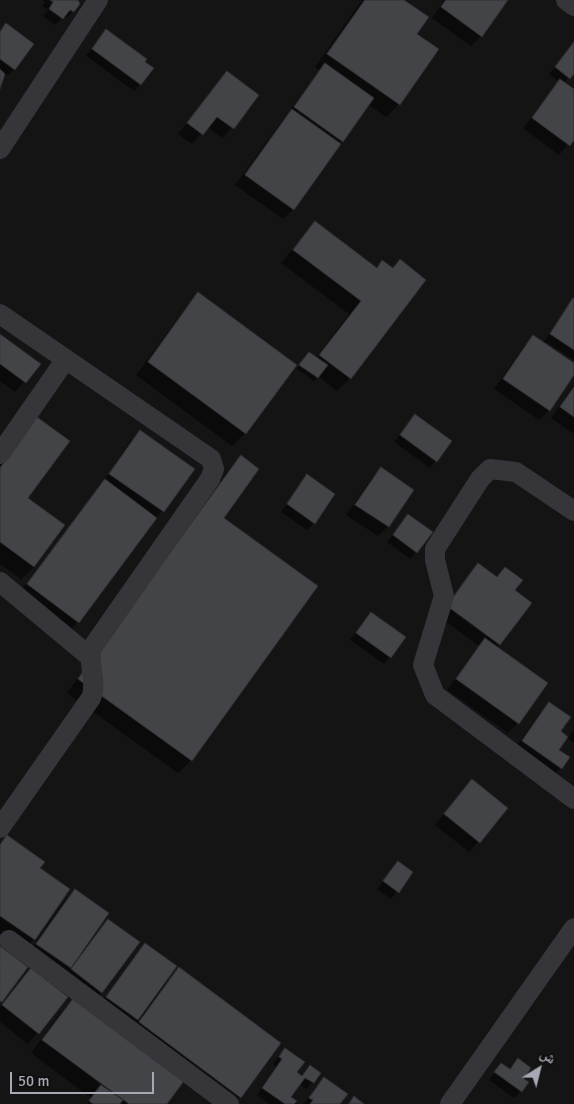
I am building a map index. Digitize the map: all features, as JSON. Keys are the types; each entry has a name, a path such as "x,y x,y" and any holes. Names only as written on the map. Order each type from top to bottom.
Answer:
{"street":[{"path":"0,149 98,0"},
{"path":"566,0 574,6"},
{"path":"0,314 211,459 214,469 210,479 92,648 89,656 94,686 91,698 0,828"},
{"path":"0,454 66,359"},
{"path":"574,511 516,472 490,470 485,474 435,549 435,560 444,596 423,665 435,695 574,799"},
{"path":"0,582 89,656"},
{"path":"450,1104 574,928"},
{"path":"9,940 228,1104"}],"building":[{"path":"50,0 78,0 80,4 74,12 70,10 63,19 49,9 53,2"},
{"path":"365,0 404,0 429,17 417,34 439,49 400,105 327,54"},
{"path":"446,0 508,0 482,37 441,7"},
{"path":"6,23 34,44 15,70 0,59 0,32"},
{"path":"106,29 147,59 145,62 154,68 141,85 92,49"},
{"path":"574,42 574,74 570,79 555,67"},
{"path":"325,63 374,98 343,142 294,107"},
{"path":"0,69 5,74 0,89"},
{"path":"227,71 259,95 234,129 217,117 203,135 187,123"},
{"path":"560,79 574,89 574,140 570,146 532,118"},
{"path":"292,109 341,144 294,210 245,175"},
{"path":"315,221 377,268 382,260 393,268 400,259 426,280 351,379 319,355 361,301 293,250"},
{"path":"198,292 297,365 246,434 148,362"},
{"path":"574,299 574,350 550,334"},
{"path":"0,334 41,364 26,383 0,364"},
{"path":"533,335 574,363 574,375 550,411 503,379"},
{"path":"309,352 328,365 318,378 299,365"},
{"path":"574,387 574,417 560,407"},
{"path":"415,414 452,441 437,462 400,435"},
{"path":"37,417 70,441 28,498 65,525 34,567 0,542 0,468"},
{"path":"140,430 195,469 164,512 109,474"},
{"path":"241,455 259,469 224,518 318,586 192,761 78,679"},
{"path":"381,467 414,490 389,527 355,505"},
{"path":"307,474 335,494 315,524 287,504"},
{"path":"105,479 157,518 79,623 27,584"},
{"path":"408,514 433,532 417,553 393,535"},
{"path":"478,563 497,577 505,567 523,580 515,590 532,603 500,645 447,606"},
{"path":"371,612 406,637 391,658 356,633"},
{"path":"485,638 548,683 519,724 456,679"},
{"path":"549,702 571,717 561,731 568,737 559,750 570,757 562,769 522,741"},
{"path":"472,779 508,808 480,843 444,814"},
{"path":"7,835 45,862 40,868 70,889 35,940 0,916 0,845"},
{"path":"398,861 413,872 399,893 383,881"},
{"path":"75,889 109,913 71,968 36,944"},
{"path":"108,919 140,942 102,993 71,969"},
{"path":"145,943 177,966 138,1020 106,997"},
{"path":"0,946 28,967 2,1002 0,1001"},
{"path":"179,967 281,1043 241,1098 139,1022"},
{"path":"31,968 68,997 39,1034 2,1005"},
{"path":"73,999 184,1081 167,1104 129,1104 42,1040"},
{"path":"285,1048 305,1062 297,1072 302,1076 310,1065 321,1073 314,1083 305,1078 291,1097 297,1101 294,1104 285,1104 262,1088 282,1059 279,1057"},
{"path":"518,1058 531,1068 524,1079 529,1082 522,1092 494,1072 501,1063 510,1069"},
{"path":"324,1077 348,1094 340,1104 310,1104 313,1100 309,1098"},
{"path":"101,1085 123,1100 120,1104 93,1104 89,1101"},
{"path":"354,1096 364,1104 349,1104"}]}
